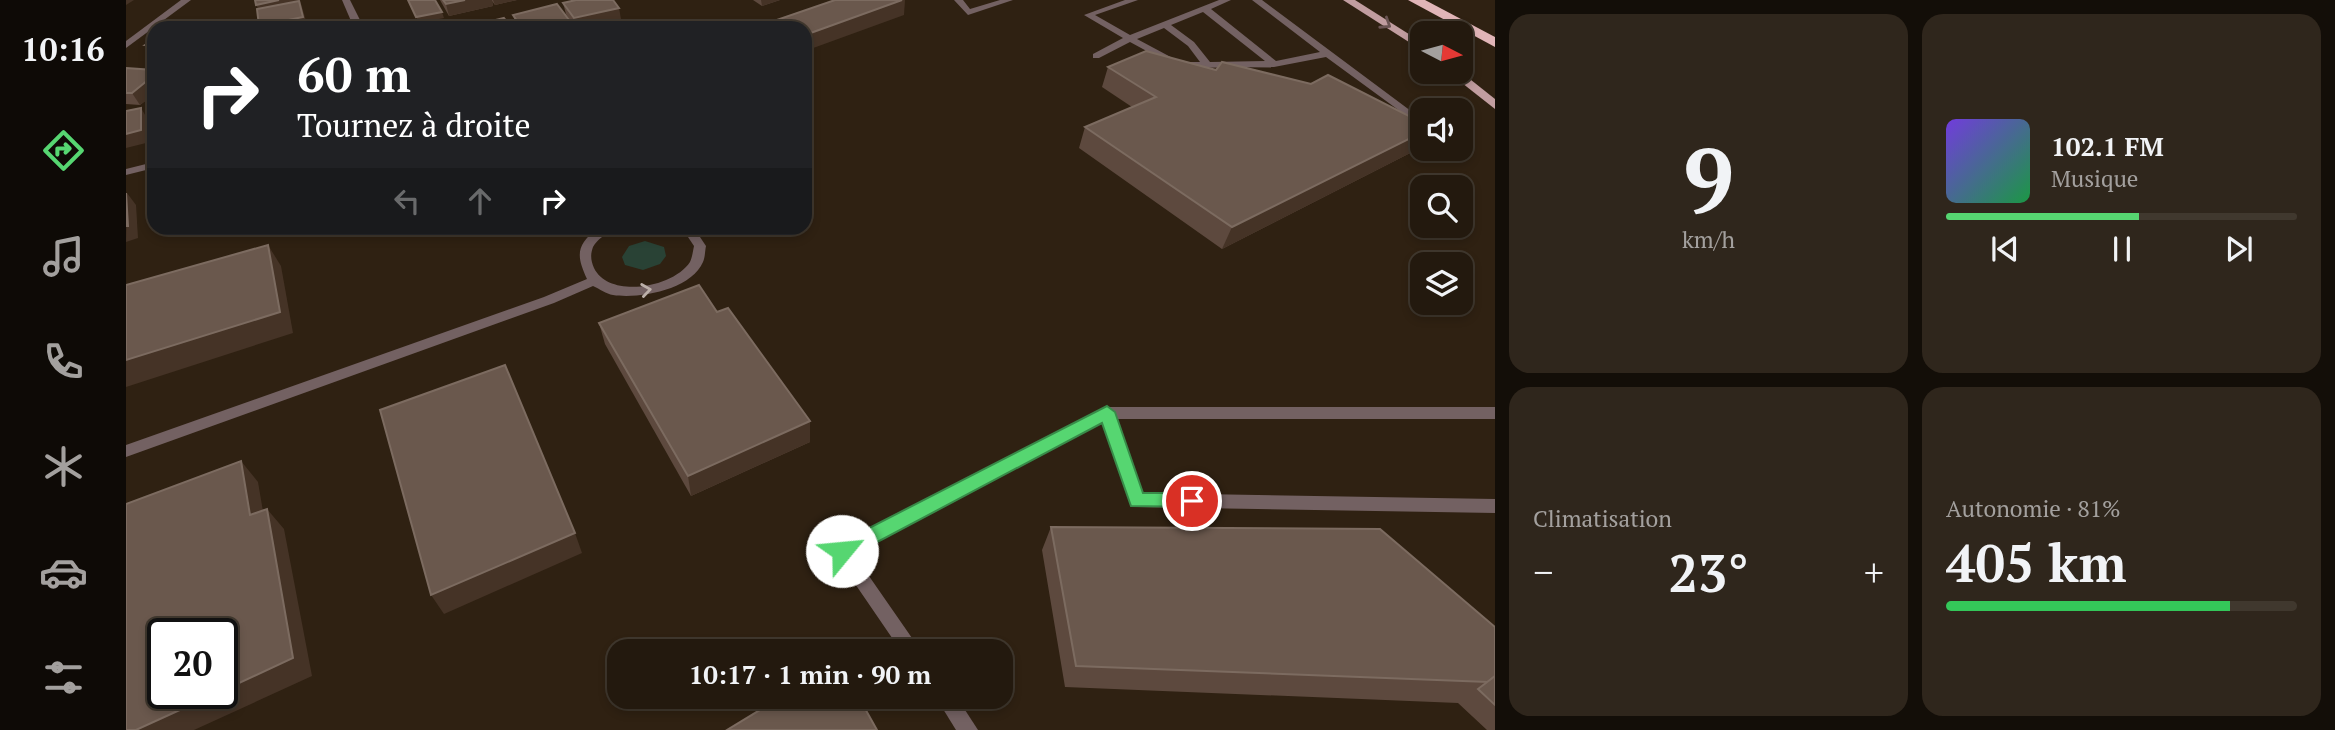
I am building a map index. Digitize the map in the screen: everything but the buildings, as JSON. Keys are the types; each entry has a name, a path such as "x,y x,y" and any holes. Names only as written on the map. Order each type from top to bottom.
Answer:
{"highway":[{"path":"1415,0 1495,41"},
{"path":"1429,0 1495,41"}],"main road":[{"path":"1348,0 1410,40"},
{"path":"1474,81 1495,94"},
{"path":"1469,84 1495,105"}],"street":[{"path":"159,21 187,0"},
{"path":"346,0 356,21"},
{"path":"958,0 968,12 1009,0"},
{"path":"1134,0 1088,15 1132,38 1168,62 1208,66 1274,64 1329,53"},
{"path":"1096,56 1132,38 1227,0"},
{"path":"1256,0 1410,115"},
{"path":"1205,9 1274,64"},
{"path":"1165,24 1191,44 1208,66"},
{"path":"126,45 147,30"},
{"path":"126,172 147,167"},
{"path":"598,235 585,252 586,267 595,280 617,290 635,292 673,283 693,268 699,255 694,235"},
{"path":"126,451 549,300 595,280"},
{"path":"1107,412 1137,500 1495,506"},
{"path":"904,639 842,551 1107,412 1495,413"},
{"path":"953,709 968,730"}],"green space":[{"path":"645,241 664,247 666,256 660,264 643,270 625,265 622,257 629,246"}],"route":[{"path":"842,551 1107,412 1137,500 1192,501"}]}
